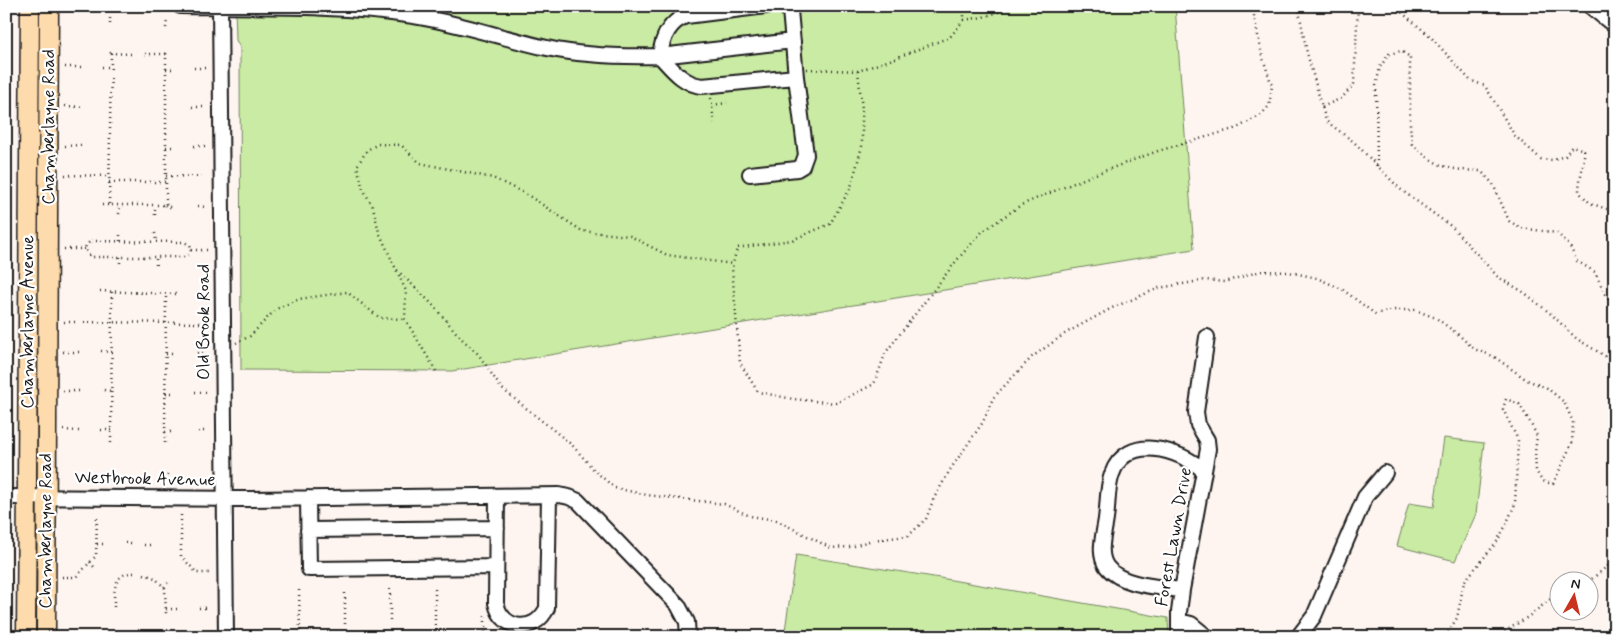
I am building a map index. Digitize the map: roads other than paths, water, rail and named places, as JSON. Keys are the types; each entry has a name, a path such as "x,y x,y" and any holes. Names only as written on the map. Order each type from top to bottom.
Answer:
{"main road":[{"name":"Chamberlayne Avenue","path":"26,637 30,6"},
{"name":"Chamberlayne Road","path":"46,637 49,6"}],"street":[{"path":"180,6 368,8 463,25 566,52 622,57 660,56 793,41"},
{"name":"Old Brook Road","path":"220,6 226,637"},
{"path":"660,56 662,42 668,31 679,19 686,16 766,6"},
{"path":"750,174 797,169 805,161 806,155 790,10 783,6"},
{"path":"1590,6 1615,26"},
{"path":"660,56 680,77 702,86 796,73"},
{"name":"Forest Lawn Drive","path":"1179,637 1182,590 1208,445 1208,440 1198,425 1196,412 1207,337"},
{"path":"1182,590 1128,582 1107,567 1102,552 1112,474 1120,459 1130,451 1138,449 1173,452 1195,462 1204,471"},
{"path":"1298,637 1314,616 1365,497 1385,473"},
{"name":"Westbrook Avenue","path":"6,497 308,498 562,495 578,500 678,605 687,622 688,637"},
{"path":"497,496 496,603 498,611 502,616 510,624 517,625 532,625 539,621 547,608 549,496"},
{"path":"308,498 309,568 496,567"},
{"path":"308,530 497,528"},
{"path":"1179,622 1191,624 1207,637"}]}
